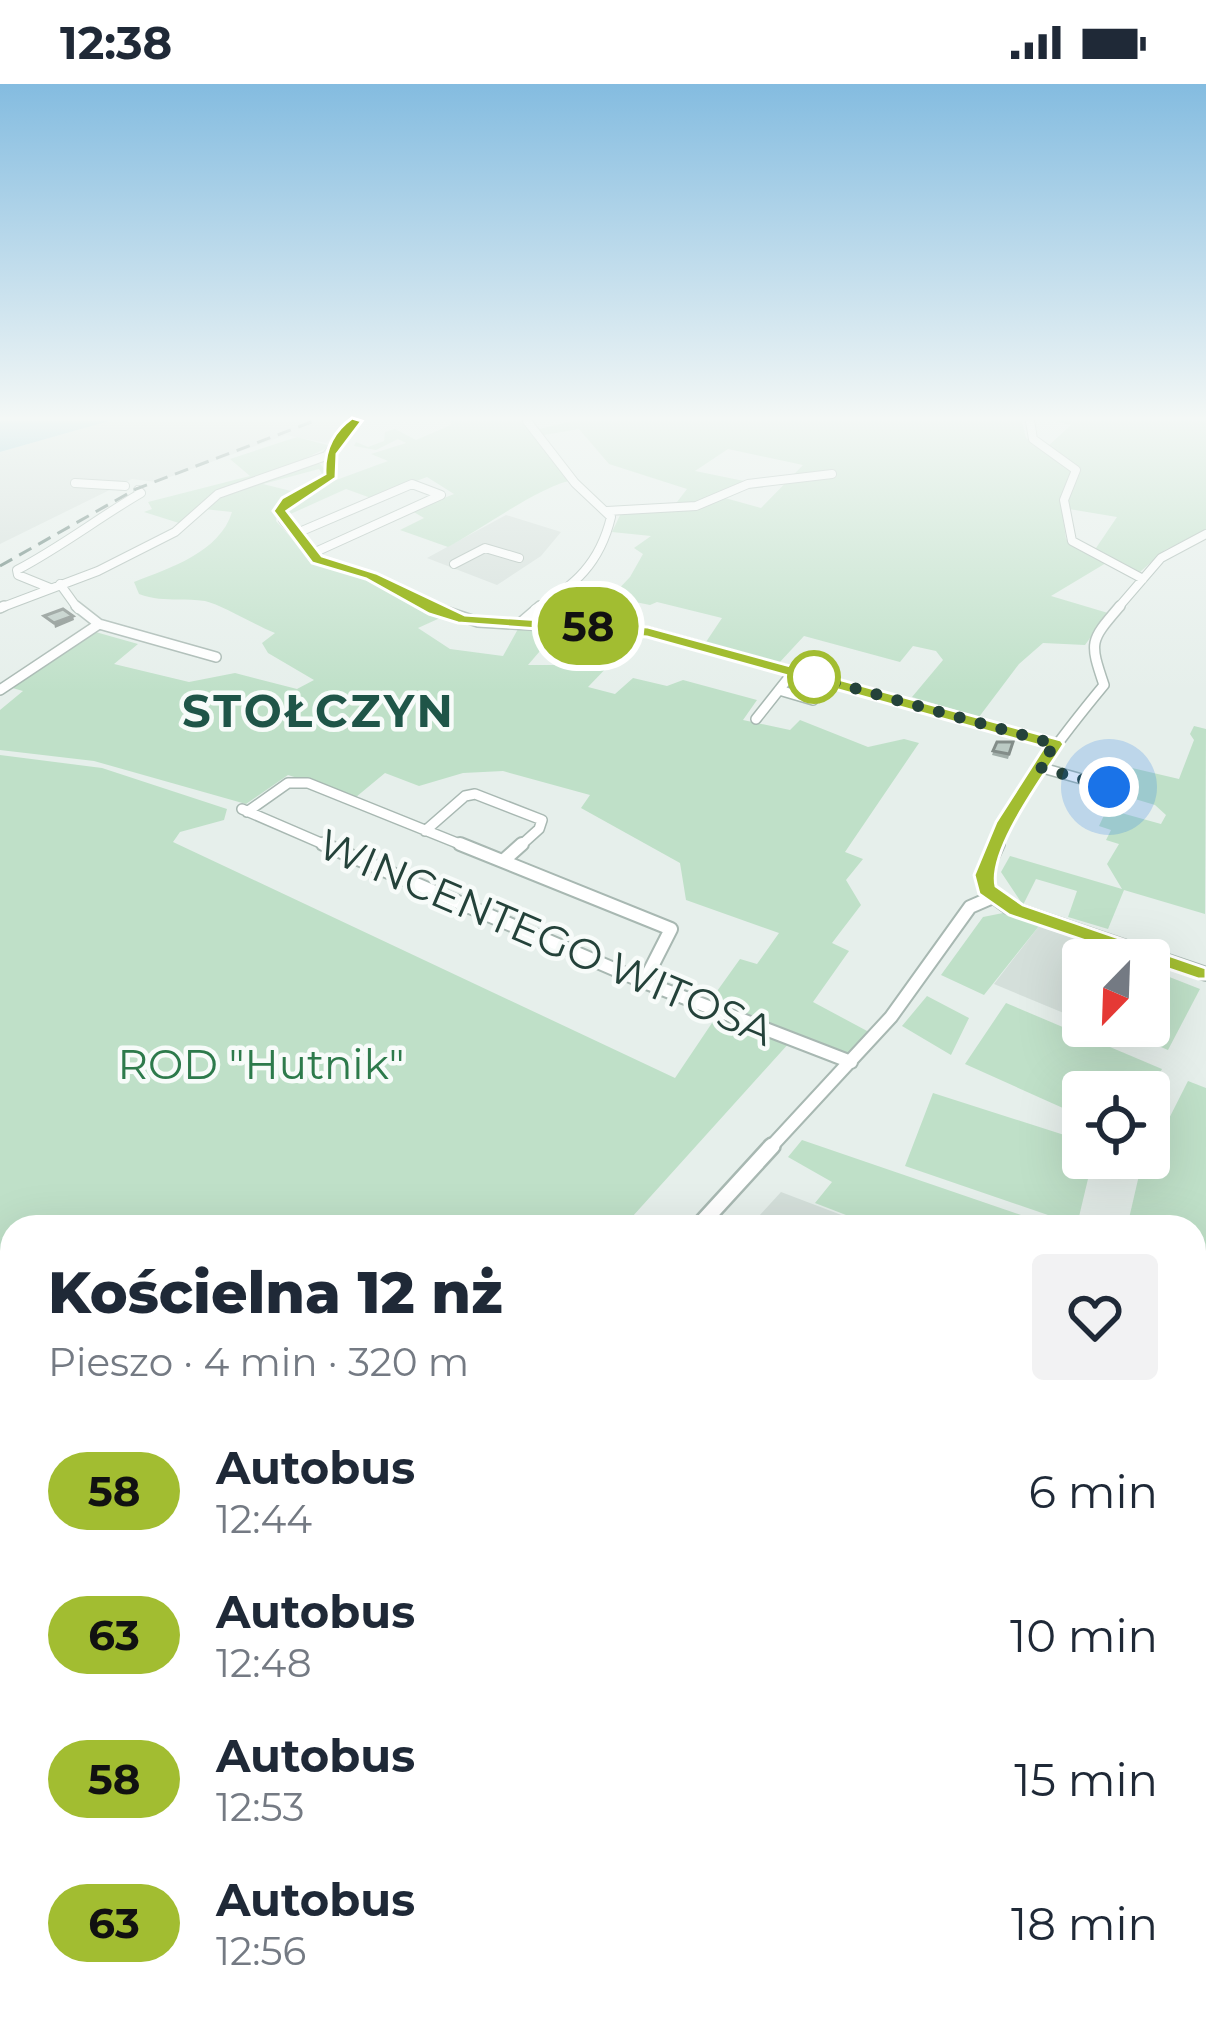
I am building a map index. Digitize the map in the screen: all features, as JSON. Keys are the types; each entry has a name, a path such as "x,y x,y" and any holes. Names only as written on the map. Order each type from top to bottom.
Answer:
{"street":[{"path":"110,511 70,542 16,570 18,575 55,586 99,624 216,656"},
{"path":"0,608 175,532 198,511"},
{"path":"282,511 310,554 377,578 448,616 636,630 1055,744"},
{"path":"297,533 348,511"},
{"path":"310,554 405,511"},
{"path":"519,624 586,577 610,524 607,511"},
{"path":"1066,511 1072,541 1143,579"},
{"path":"1206,534 1167,553 1093,639 1104,684 1055,744 1011,812 984,884 993,897 1037,918 1206,974"},
{"path":"454,564 485,548 519,558"},
{"path":"0,690 99,624"},
{"path":"756,718 794,671"},
{"path":"779,690 813,700"},
{"path":"1039,767 1109,787"},
{"name":"WINCENTEGO WITOSA","path":"425,831 302,782 289,783 244,811 644,982 851,1062"},
{"path":"502,861 539,829 542,820 469,794 425,831 671,929 644,982"},
{"path":"709,1215 891,1017 970,907 993,897"}],"shaded area":[{"path":"0,511 66,511 0,544"},
{"path":"506,515 561,532 541,556 497,585 427,558"},
{"path":"1039,926 1075,939 1062,939 1062,1012 994,984"},
{"path":"781,1192 841,1215 760,1215"}],"green space":[{"path":"146,511 192,511 179,523"},
{"path":"226,511 278,511 276,521 314,563 374,581 440,618 418,628 450,649 503,656 518,629 558,630 528,665 573,665 585,654 595,655 614,630 639,634 588,687 615,694 633,678 667,686 683,680 757,700 743,720 790,730 800,720 868,747 904,739 919,743 845,852 863,859 846,880 861,905 832,943 849,951 813,1002 869,1032 850,1054 710,1001 740,959 757,964 779,933 686,900 680,863 581,808 590,795 503,771 463,773 419,786 385,773 356,797 288,775 246,804 94,761 0,750 0,710 23,691 9,687 92,631 138,644 114,664 189,682 235,673 297,689 314,680 268,653 262,643 275,633 205,601 139,594 134,582 205,548 226,526 232,512"},
{"path":"413,511 507,511 448,547 400,530 424,518"},
{"path":"622,511 1062,511 1066,539 1106,563 1051,596 1108,613 1085,645 1043,643 1019,664 979,717 912,697 943,660 936,651 913,646 900,662 804,636 779,663 706,642 722,618 657,602 650,605 611,597 643,554 634,548 651,536 612,532"},
{"path":"1083,511 1206,511 1206,530 1165,550 1140,572 1094,551 1117,517"},
{"path":"1194,726 1206,729 1205,914 1124,890 1108,929 1068,917 1077,891 1036,879 1023,905 1001,872 1010,856 1122,889 1107,864 1119,844 1106,840 1111,830 1099,826 1107,809 1161,824 1166,815 1155,805 1115,793 1108,782 1092,777 1098,760 1179,779 1194,740 1190,734"},
{"name":"ROD \"Hutnik\"","path":"0,755 102,768 227,809 224,820 180,832 173,842 675,1078 718,1014 790,1042 634,1215 0,1215"},
{"path":"1003,913 1039,926 984,995 941,975 983,917"},
{"path":"1170,977 1200,989 1170,1046"},
{"path":"927,996 969,1018 951,1055 902,1026"},
{"path":"1006,1003 1062,1027 1062,1047 1110,1047 1162,1069 1062,1071 1062,1108 965,1064"},
{"path":"1188,1081 1206,1088 1206,1215 1130,1215 1138,1179 1170,1179 1170,1117"},
{"path":"933,1093 1062,1134 1062,1179 1088,1179 1079,1215 1048,1215 905,1166"},
{"path":"802,1140 1021,1215 846,1215 815,1203 832,1182 788,1157"}],"building":[{"path":"63,609 73,616 54,623 44,616"},
{"path":"997,742 1013,742 1009,754 993,751"}],"railway":[{"path":"0,566 96,511"}],"bus line":[{"name":"58","path":"280,511 317,560 371,576 435,611 463,620 648,632 1055,744 1006,822 984,875 987,889 1008,907 1206,974"}],"district":[{"name":"STOŁCZYN","path":"319,711"}],"route":[{"path":"814,677 1055,744 1039,767 1109,787"}]}
